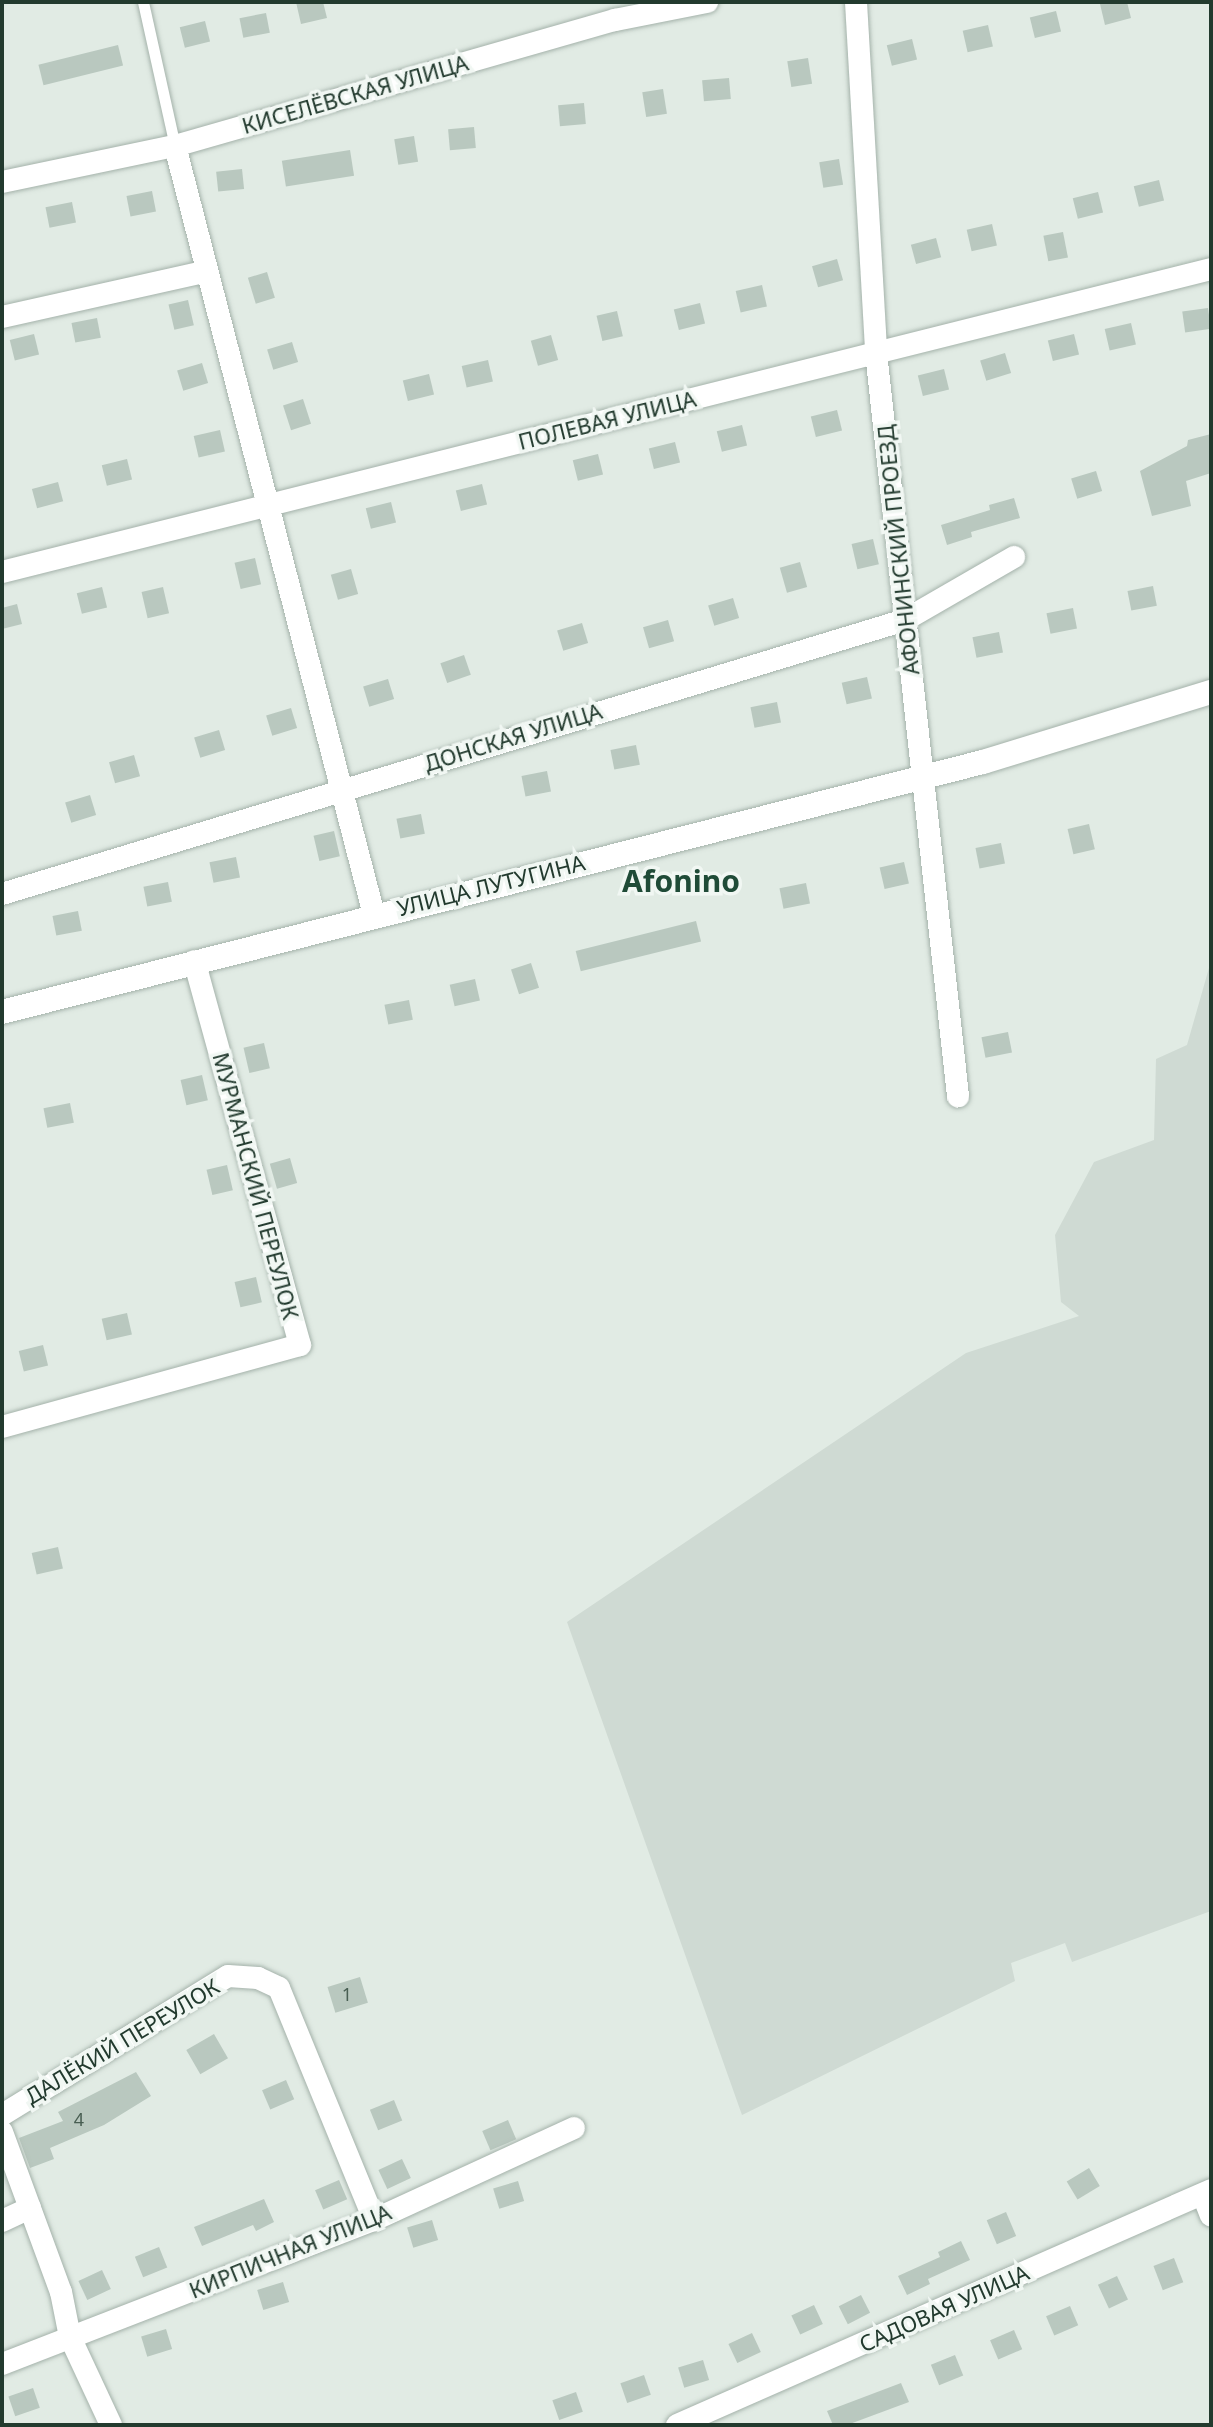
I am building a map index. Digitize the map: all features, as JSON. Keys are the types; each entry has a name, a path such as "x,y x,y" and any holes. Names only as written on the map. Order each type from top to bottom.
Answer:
{"main road":[{"name":"УЛИЦА ЛУТУГИНА","path":"2,1012 983,762 1211,692"}],"street":[{"name":"КИСЕЛЁВСКАЯ УЛИЦА","path":"2,182 175,146 614,11 707,2"},
{"name":"АФОНИНСКИЙ ПРОЕЗД","path":"856,2 876,353 958,1096"},
{"path":"175,146 374,915"},
{"name":"ПОЛЕВАЯ УЛИЦА","path":"2,572 1211,269"},
{"path":"2,317 207,271"},
{"name":"ДОНСКАЯ УЛИЦА","path":"2,894 343,787 905,620 1014,557"},
{"name":"МУРМАНСКИЙ ПЕРЕУЛОК","path":"2,1427 300,1345 194,961"},
{"name":"ДАЛЁКИЙ ПЕРЕУЛОК","path":"2,2115 228,1976 258,1978 279,1988 374,2220"},
{"name":"КИРПИЧНАЯ УЛИЦА","path":"2,2364 374,2220 574,2128"},
{"path":"2,2132 61,2292 70,2337 111,2425"},
{"name":"САДОВАЯ УЛИЦА","path":"677,2425 1208,2200"},
{"path":"2,2221 30,2208"}],"lane":[{"path":"143,2 175,146"}],"shaded area":[{"path":"1211,961 1211,1911 1072,1962 1065,1943 1011,1963 1015,1981 742,2115 567,1622 966,1353 1079,1316 1061,1302 1055,1235 1094,1162 1154,1140 1156,1059 1187,1045"}],"building":[{"path":"296,2 323,2 327,18 301,24"},
{"path":"1127,2 1131,18 1105,25 1100,4"},
{"path":"1056,11 1061,31 1035,38 1030,18"},
{"path":"266,13 270,33 243,38 239,18"},
{"path":"205,21 210,41 185,48 180,27"},
{"path":"988,25 993,46 968,52 963,31"},
{"path":"912,39 917,59 892,66 887,45"},
{"path":"118,45 123,65 44,85 38,65"},
{"path":"808,58 812,84 791,87 787,61"},
{"path":"729,78 731,99 704,101 702,80"},
{"path":"663,89 667,114 646,117 642,92"},
{"path":"584,103 586,124 560,126 558,105"},
{"path":"474,127 476,148 450,150 448,129"},
{"path":"414,136 418,162 398,165 394,139"},
{"path":"350,150 354,176 286,186 282,161"},
{"path":"839,159 843,185 823,188 819,162"},
{"path":"242,169 244,189 218,192 216,172"},
{"path":"1159,180 1164,200 1139,207 1134,186"},
{"path":"152,191 156,212 130,217 126,196"},
{"path":"1098,192 1103,212 1078,219 1073,198"},
{"path":"72,202 76,223 50,228 45,207"},
{"path":"992,224 997,245 972,251 967,230"},
{"path":"1063,232 1068,258 1048,261 1043,236"},
{"path":"936,238 941,257 916,264 911,245"},
{"path":"837,259 843,280 818,287 812,266"},
{"path":"267,272 275,298 256,304 248,278"},
{"path":"762,285 767,306 741,313 736,291"},
{"path":"188,300 194,325 174,330 169,304"},
{"path":"700,303 705,323 679,330 674,310"},
{"path":"1208,308 1211,329 1185,332 1182,312"},
{"path":"617,311 623,336 602,341 597,316"},
{"path":"97,318 101,338 75,343 71,323"},
{"path":"1131,323 1136,344 1110,351 1105,329"},
{"path":"34,334 39,354 15,360 10,340"},
{"path":"1074,334 1079,354 1053,361 1048,341"},
{"path":"551,335 558,360 538,366 531,341"},
{"path":"292,342 298,362 273,370 267,350"},
{"path":"1005,353 1011,373 986,381 980,361"},
{"path":"488,360 493,381 467,388 462,366"},
{"path":"202,363 208,383 183,391 177,371"},
{"path":"944,369 949,389 923,396 918,376"},
{"path":"429,374 434,394 408,401 403,381"},
{"path":"303,399 311,424 291,430 283,405"},
{"path":"837,410 842,430 816,437 811,417"},
{"path":"742,425 747,445 722,452 717,431"},
{"path":"220,430 225,451 199,458 194,436"},
{"path":"1211,434 1211,473 1186,481 1191,506 1152,516 1140,471 1187,446 1188,440"},
{"path":"675,442 680,462 654,469 649,449"},
{"path":"598,454 603,474 578,481 573,460"},
{"path":"127,459 132,479 107,486 102,465"},
{"path":"1096,471 1102,491 1077,499 1071,479"},
{"path":"58,482 63,501 37,508 32,489"},
{"path":"482,484 487,504 461,511 456,491"},
{"path":"1014,498 1020,518 971,532 972,537 947,545 941,525 990,510 989,505"},
{"path":"391,502 396,522 371,529 366,508"},
{"path":"873,539 879,564 857,569 852,544"},
{"path":"255,558 261,584 241,589 235,563"},
{"path":"800,562 807,587 787,593 780,568"},
{"path":"351,569 358,594 338,600 331,575"},
{"path":"1153,586 1157,606 1131,611 1127,591"},
{"path":"102,587 107,607 82,614 77,593"},
{"path":"163,587 169,613 148,618 142,592"},
{"path":"733,598 739,618 714,626 708,606"},
{"path":"17,604 22,624 2,629 2,608"},
{"path":"1073,608 1077,629 1051,634 1046,613"},
{"path":"668,620 674,641 649,648 643,627"},
{"path":"582,623 588,643 563,651 557,631"},
{"path":"999,632 1003,653 977,658 972,637"},
{"path":"464,655 471,675 447,683 440,663"},
{"path":"867,677 872,698 847,704 842,683"},
{"path":"388,679 394,699 369,707 363,687"},
{"path":"777,702 781,723 755,728 750,707"},
{"path":"291,708 297,728 272,736 266,716"},
{"path":"219,730 225,750 200,758 194,738"},
{"path":"636,745 640,765 614,770 610,750"},
{"path":"134,755 140,776 115,783 109,762"},
{"path":"547,771 551,792 525,797 521,776"},
{"path":"90,795 96,815 71,823 65,803"},
{"path":"421,814 425,834 400,838 396,819"},
{"path":"1089,824 1095,849 1073,854 1068,829"},
{"path":"334,831 340,856 319,861 314,836"},
{"path":"1001,843 1005,864 979,869 975,848"},
{"path":"236,857 240,878 214,883 209,862"},
{"path":"904,862 909,883 885,889 880,868"},
{"path":"168,882 172,902 147,906 143,887"},
{"path":"806,883 810,904 784,909 779,888"},
{"path":"78,911 82,931 56,936 52,916"},
{"path":"696,921 701,941 581,971 576,951"},
{"path":"531,963 539,988 519,994 511,969"},
{"path":"475,979 480,1000 455,1006 450,985"},
{"path":"409,1000 413,1020 388,1024 384,1005"},
{"path":"1008,1032 1012,1053 986,1058 981,1037"},
{"path":"264,1043 270,1068 249,1073 244,1048"},
{"path":"202,1075 208,1100 186,1105 181,1080"},
{"path":"70,1103 74,1123 47,1128 43,1108"},
{"path":"290,1158 297,1183 277,1189 270,1164"},
{"path":"227,1165 233,1190 212,1195 207,1170"},
{"path":"256,1277 262,1302 240,1307 235,1282"},
{"path":"127,1313 132,1334 107,1340 102,1319"},
{"path":"43,1345 48,1365 24,1371 19,1351"},
{"path":"58,1547 63,1568 37,1575 32,1553"},
{"path":"360,1977 368,2003 335,2013 327,1987"},
{"path":"214,2034 228,2058 200,2074 186,2050"},
{"path":"136,2072 151,2096 104,2125 50,2148 54,2159 30,2168 19,2138 63,2121 58,2112"},
{"path":"286,2080 294,2099 270,2109 262,2090"},
{"path":"394,2100 402,2120 378,2130 370,2110"},
{"path":"508,2120 516,2139 490,2150 482,2131"},
{"path":"402,2159 411,2178 387,2189 378,2170"},
{"path":"1089,2168 1100,2186 1078,2199 1067,2181"},
{"path":"339,2180 347,2199 323,2209 315,2190"},
{"path":"518,2181 524,2201 499,2209 493,2189"},
{"path":"264,2199 274,2222 256,2231 253,2225 202,2246 194,2227"},
{"path":"1006,2212 1016,2236 997,2244 987,2220"},
{"path":"432,2220 438,2240 413,2248 407,2228"},
{"path":"961,2241 970,2260 928,2279 930,2284 907,2295 898,2276 940,2257 938,2252"},
{"path":"159,2247 167,2267 143,2277 135,2257"},
{"path":"1174,2258 1183,2282 1163,2290 1153,2266"},
{"path":"102,2270 111,2289 87,2300 78,2281"},
{"path":"1117,2276 1128,2300 1109,2308 1098,2285"},
{"path":"283,2282 289,2302 263,2310 257,2290"},
{"path":"861,2295 870,2313 848,2324 839,2306"},
{"path":"814,2305 823,2324 800,2335 791,2316"},
{"path":"1070,2306 1078,2325 1054,2335 1046,2316"},
{"path":"166,2329 172,2349 147,2357 141,2337"},
{"path":"1014,2330 1022,2349 998,2359 990,2340"},
{"path":"752,2333 761,2352 737,2363 728,2344"},
{"path":"955,2355 963,2375 939,2385 931,2365"},
{"path":"703,2360 709,2380 684,2388 678,2368"},
{"path":"644,2375 651,2395 627,2403 620,2383"},
{"path":"901,2383 909,2402 847,2425 833,2425 827,2411"},
{"path":"33,2388 40,2408 15,2416 8,2396"},
{"path":"576,2392 583,2412 559,2420 552,2400"}],"district":[{"name":"Afonino","path":"681,881"}]}
